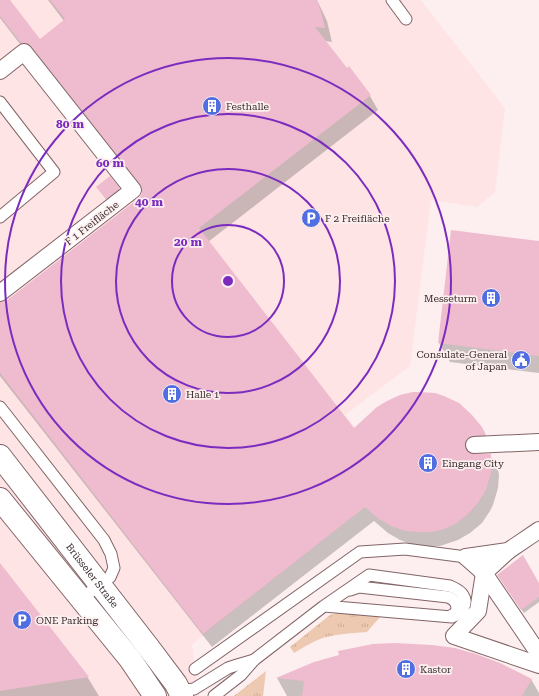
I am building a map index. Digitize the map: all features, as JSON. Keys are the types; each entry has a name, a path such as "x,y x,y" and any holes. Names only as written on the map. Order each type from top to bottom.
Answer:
{"street":[{"name":"F 1 Freifläche","path":"0,71 24,52 133,190 0,293"},
{"path":"474,445 539,442"},
{"name":"Brüsseler Straße","path":"4,463 101,585 181,692"},
{"path":"0,499 130,659 155,696"},
{"path":"539,530 504,559 484,573 478,611 454,636 539,665"},
{"path":"466,557 504,559"},
{"path":"466,557 484,573 539,654"}],"lane":[{"path":"392,0 406,19"},
{"path":"0,102 54,172 0,217"},
{"path":"0,407 104,540 111,554 114,568 110,577 81,599"},
{"path":"195,669 360,552 405,549 466,557"},
{"path":"214,696 241,675 254,660 324,606 369,575 450,586 463,594 465,601 461,612 452,617 324,606"},
{"path":"181,692 194,688 228,668 254,660"}],"shaded area":[{"path":"0,0 421,0 505,108 495,192 477,207 431,200 410,366 345,415 355,427 377,407 400,395 413,392 444,396 459,403 477,421 486,435 489,444 491,473 486,490 474,509 462,519 450,526 432,532 416,532 391,526 379,519 366,506 192,645 199,696 0,696"}],"green space":[{"path":"345,611 373,613 380,617 367,632 326,637 294,653 290,647 330,615"},
{"path":"266,671 263,696 234,696"}],"building":[{"path":"0,0 10,0 40,39 65,19 50,0 317,0 325,28 315,27 347,68 349,66 371,95 199,228 354,428 377,407 400,395 413,392 435,393 444,396 459,403 472,415 482,427 486,435 469,437 465,441 466,450 469,453 474,454 491,454 491,473 486,490 478,503 468,514 457,523 444,529 432,532 416,532 405,531 391,526 379,519 365,507 203,634 0,373 0,302 6,301 139,198 142,194 142,189 140,184 31,46 27,43 21,43 0,16"},
{"path":"110,176 120,188 106,199 96,187"},
{"name":"Messeturm","path":"451,230 539,241 539,356 438,343"},
{"path":"523,555 539,583 539,597 521,610 497,575"},
{"name":"ONE Parking","path":"0,563 89,677 0,691"},
{"name":"Kastor","path":"395,643 455,648 500,663 532,679 522,696 302,696 304,681 276,678 314,662 339,655 338,651 373,644"}],"place":[{"name":"Festhalle","path":"212,106"},
{"name":"F 2 Freifläche","path":"311,218"},
{"name":"Messeturm","path":"491,298"},
{"name":"Consulate-General of Japan","path":"521,360"},
{"name":"Halle 1","path":"172,394"},
{"name":"Eingang City","path":"428,463"},
{"name":"ONE Parking","path":"22,620"},
{"name":"Kastor","path":"406,669"}]}
